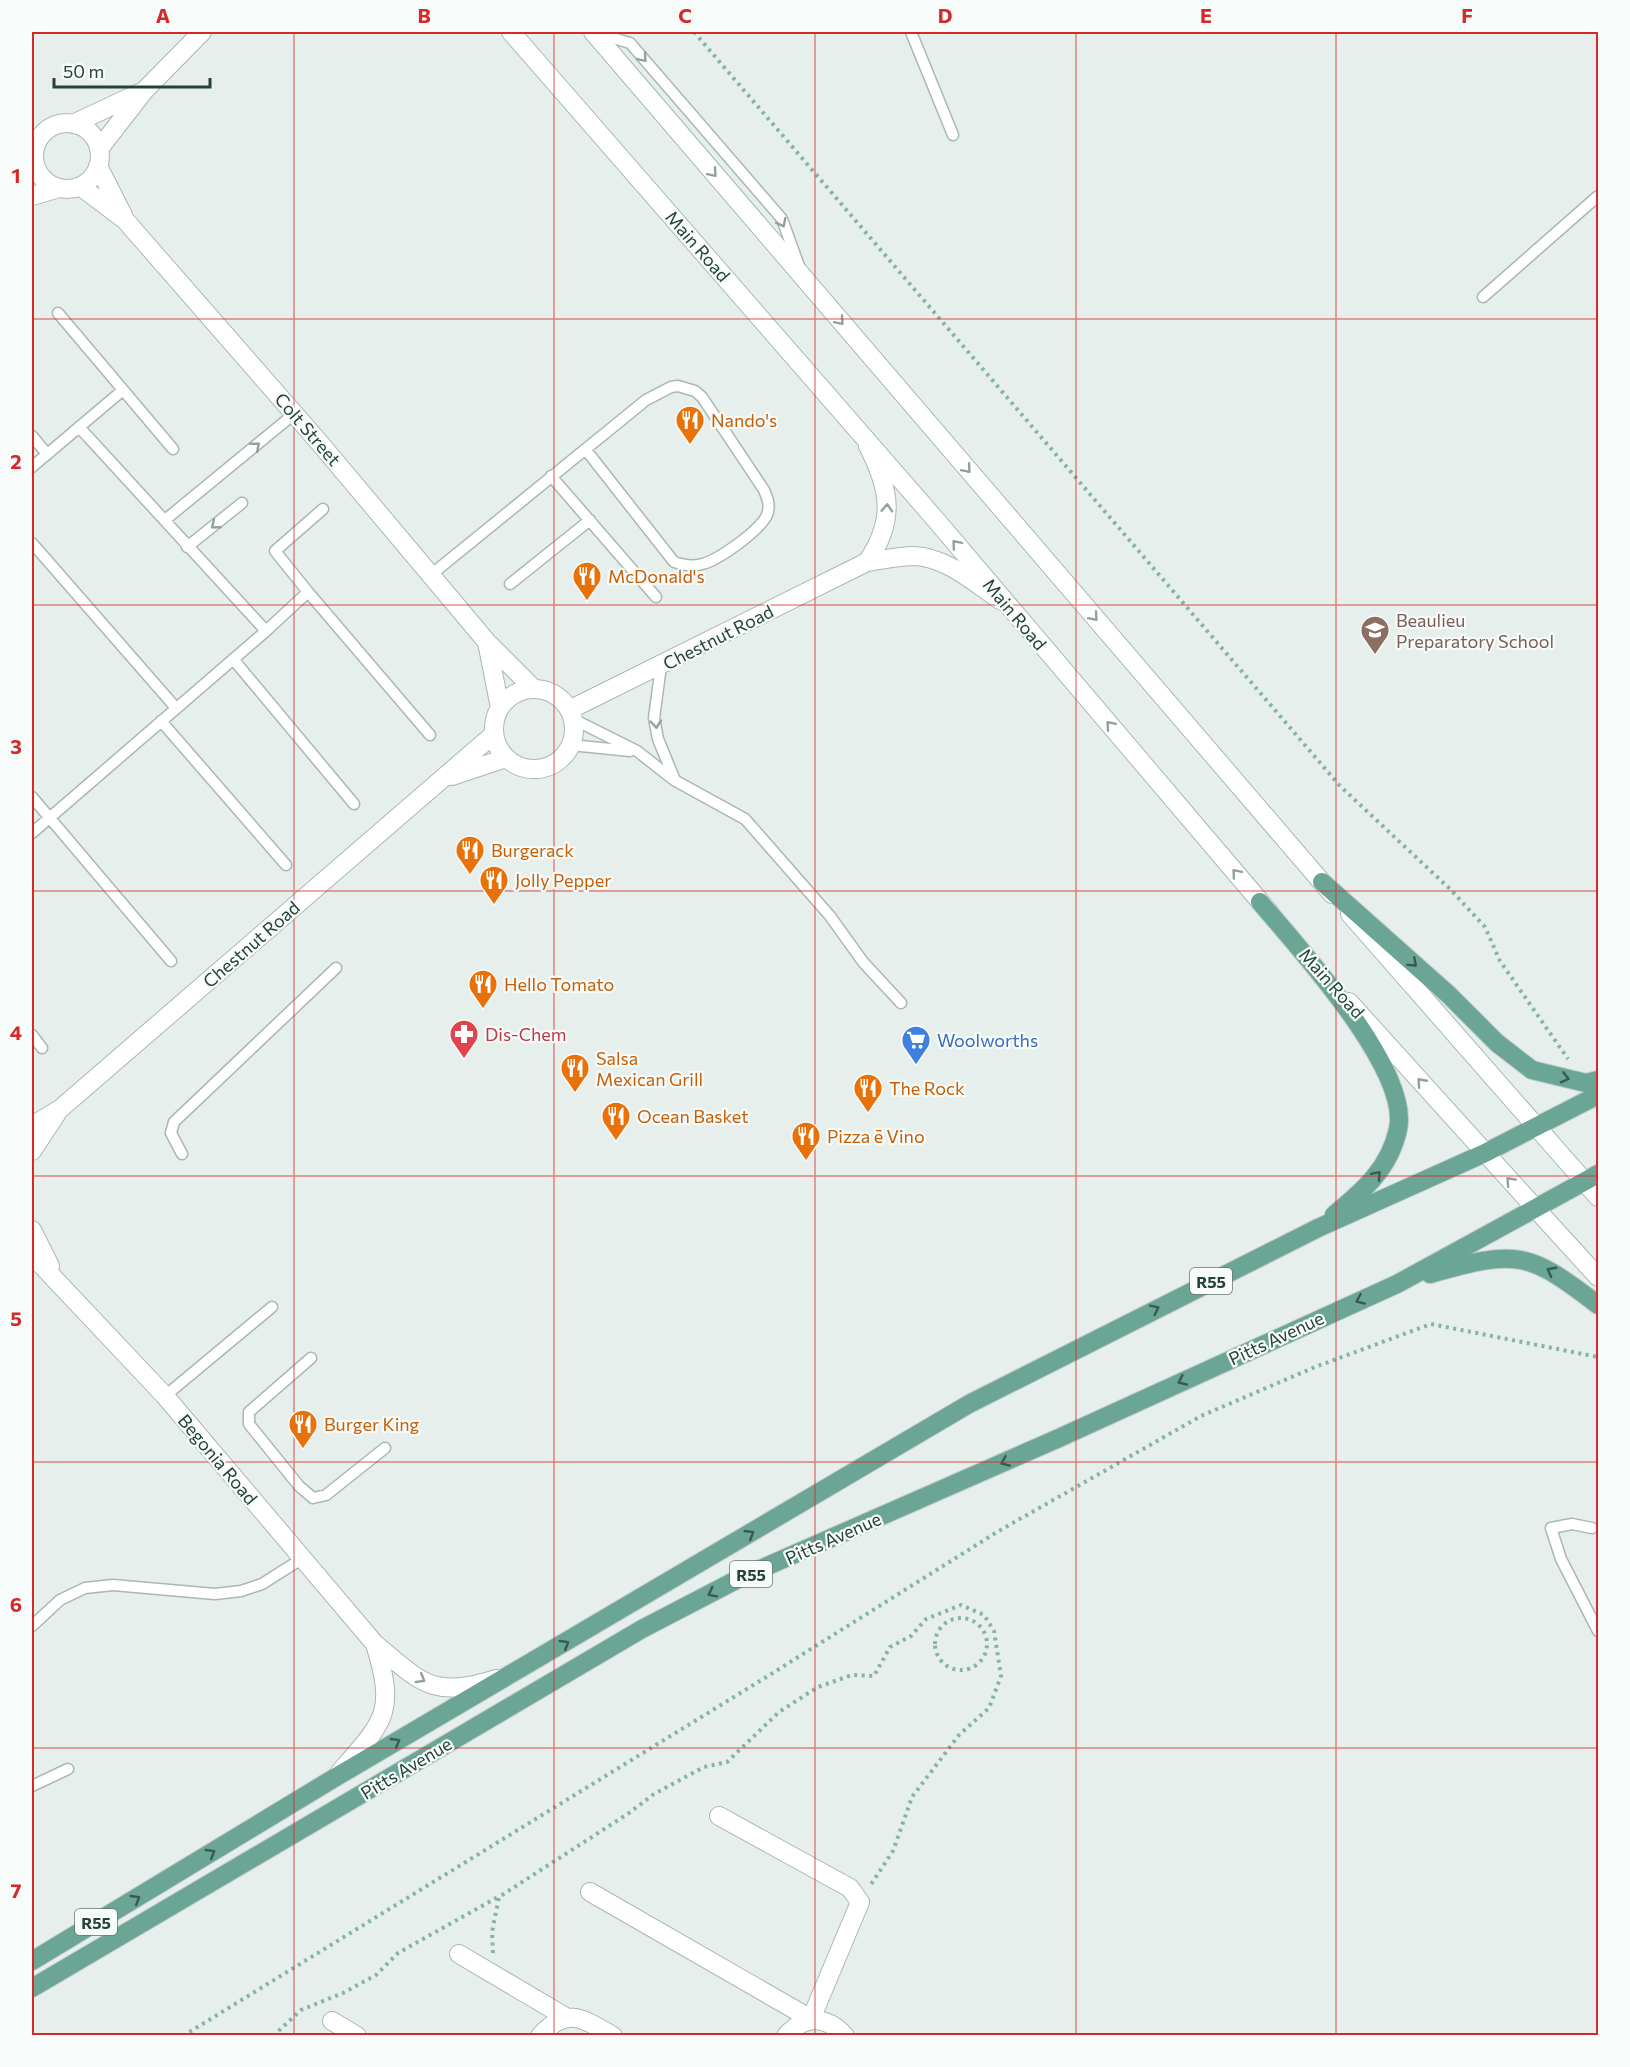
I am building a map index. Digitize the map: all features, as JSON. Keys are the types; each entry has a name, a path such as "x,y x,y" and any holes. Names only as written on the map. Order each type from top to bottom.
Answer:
{"main road":[{"path":"1322,882 1449,995 1497,1043 1532,1070 1594,1086"},
{"path":"1260,902 1334,991 1387,1072 1398,1100 1399,1127 1385,1166 1364,1190 1318,1228"},
{"name":"R55","path":"1485,1153 1534,1127 1594,1086"},
{"name":"Pitts Avenue","path":"32,1961 336,1777 969,1404 1318,1228 1485,1153"},
{"name":"R55","path":"1536,1209 1591,1178"},
{"name":"Pitts Avenue","path":"32,1988 642,1629 740,1578 1038,1448 1397,1284 1536,1209"},
{"path":"1397,1284 1478,1261 1521,1259 1536,1263 1560,1275 1599,1305"}],"street":[{"path":"32,196 59,188 80,186 89,181 99,158 144,91 202,32"},
{"name":"Main Road","path":"511,32 861,434 1260,902 1599,1277"},
{"path":"593,32 1534,1127 1591,1178 1599,1197"},
{"path":"74,124 144,91"},
{"path":"59,188 41,177 33,159 39,139 45,131 64,123 74,124 91,133 99,158"},
{"name":"Colt Street","path":"99,158 125,220"},
{"name":"Colt Street","path":"80,186 125,220 432,574 487,642 534,689"},
{"path":"861,434 879,469 888,499 886,524 878,547 867,562"},
{"name":"Chestnut Road","path":"571,714 867,562 913,556 931,560 951,568 1006,604"},
{"name":"Colt Street","path":"487,642 500,708"},
{"path":"534,689 547,691 559,698 571,714 574,732 571,745 564,756 542,769 523,767 506,758 498,747 494,734 495,721 500,708 520,691 534,689"},
{"name":"Chestnut Road","path":"32,1126 60,1110 494,734"},
{"name":"Chestnut Road","path":"441,780 506,758"},
{"name":"Chestnut Road","path":"32,1151 60,1110"},
{"name":"Begonia Road","path":"32,1230 56,1279"},
{"name":"Begonia Road","path":"32,1255 165,1396 375,1644"},
{"path":"375,1644 420,1679 446,1690 474,1686 515,1673"},
{"path":"336,1777 366,1744 380,1722 385,1706 387,1685 375,1644"},
{"path":"719,1816 850,1888 860,1902 811,2019 796,2025 786,2036"},
{"path":"590,1893 811,2019 829,2023 845,2036"},
{"path":"459,1954 564,2016 578,2018 613,2036"},
{"path":"540,2036 553,2021 564,2016"},
{"path":"332,2022 357,2036"}],"lane":[{"path":"910,32 953,135"},
{"path":"1483,297 1599,196"},
{"path":"58,313 173,449"},
{"path":"432,574 626,416 660,392 678,386 695,391 702,397 764,490 769,503 767,516 738,543 704,564 688,566 674,562 586,450"},
{"path":"32,467 123,390"},
{"path":"165,520 294,414"},
{"path":"79,428 266,631"},
{"path":"32,436 47,454"},
{"path":"551,476 656,597"},
{"path":"187,547 242,503"},
{"path":"323,509 275,551 430,735"},
{"path":"510,584 590,520"},
{"path":"32,543 176,708"},
{"path":"32,833 308,592"},
{"path":"233,659 354,804"},
{"path":"661,666 654,718 658,739 674,780"},
{"path":"571,714 637,751 674,780 745,819 830,916 863,962 901,1004"},
{"path":"161,721 285,865"},
{"path":"571,745 637,751"},
{"path":"32,797 171,961"},
{"path":"182,1154 171,1133 174,1122 336,968"},
{"path":"32,1035 42,1048"},
{"path":"165,1396 272,1307"},
{"path":"311,1358 249,1412 249,1424 299,1486 313,1498 326,1495 385,1448"},
{"path":"1592,1528 1572,1524 1551,1528 1561,1559 1599,1631"},
{"path":"32,1626 60,1600 85,1588 112,1584 215,1594 241,1591 262,1584 303,1558"},
{"path":"32,1786 68,1769"}],"path":[{"path":"694,32 1340,786 1450,889 1485,927 1500,961 1594,1086"},
{"path":"183,2036 748,1689 997,1532 1201,1416 1315,1367 1431,1324 1599,1357"},
{"path":"273,2036 301,2010 343,1993 376,1975 398,1953 499,1897 629,1813 654,1794 704,1767 727,1762 779,1712 818,1687 852,1675 874,1676 890,1647 911,1636 926,1619 961,1605 984,1615 994,1631 999,1651 1001,1676 989,1708 959,1735 912,1797 893,1851 860,1902"},
{"path":"948,1609 953,1619"},
{"path":"963,1618 979,1625 985,1632 987,1650 984,1658 970,1669 952,1668 944,1664 935,1647 936,1638 939,1630 953,1619 963,1618"},
{"path":"987,1650 999,1651"},
{"path":"494,1975 492,1932 499,1897"}],"place":[{"name":"Nando's","path":"690,446"},
{"name":"McDonald's","path":"587,602"},
{"name":"Beaulieu Preparatory School","path":"1375,656"},
{"name":"Burgerack","path":"470,876"},
{"name":"Jolly Pepper","path":"494,906"},
{"name":"Hello Tomato","path":"483,1010"},
{"name":"Dis-Chem","path":"464,1060"},
{"name":"Woolworths","path":"916,1066"},
{"name":"Salsa Mexican Grill","path":"575,1094"},
{"name":"The Rock","path":"868,1114"},
{"name":"Ocean Basket","path":"616,1142"},
{"name":"Pizza ē Vino","path":"806,1162"},
{"name":"Burger King","path":"303,1450"}]}
